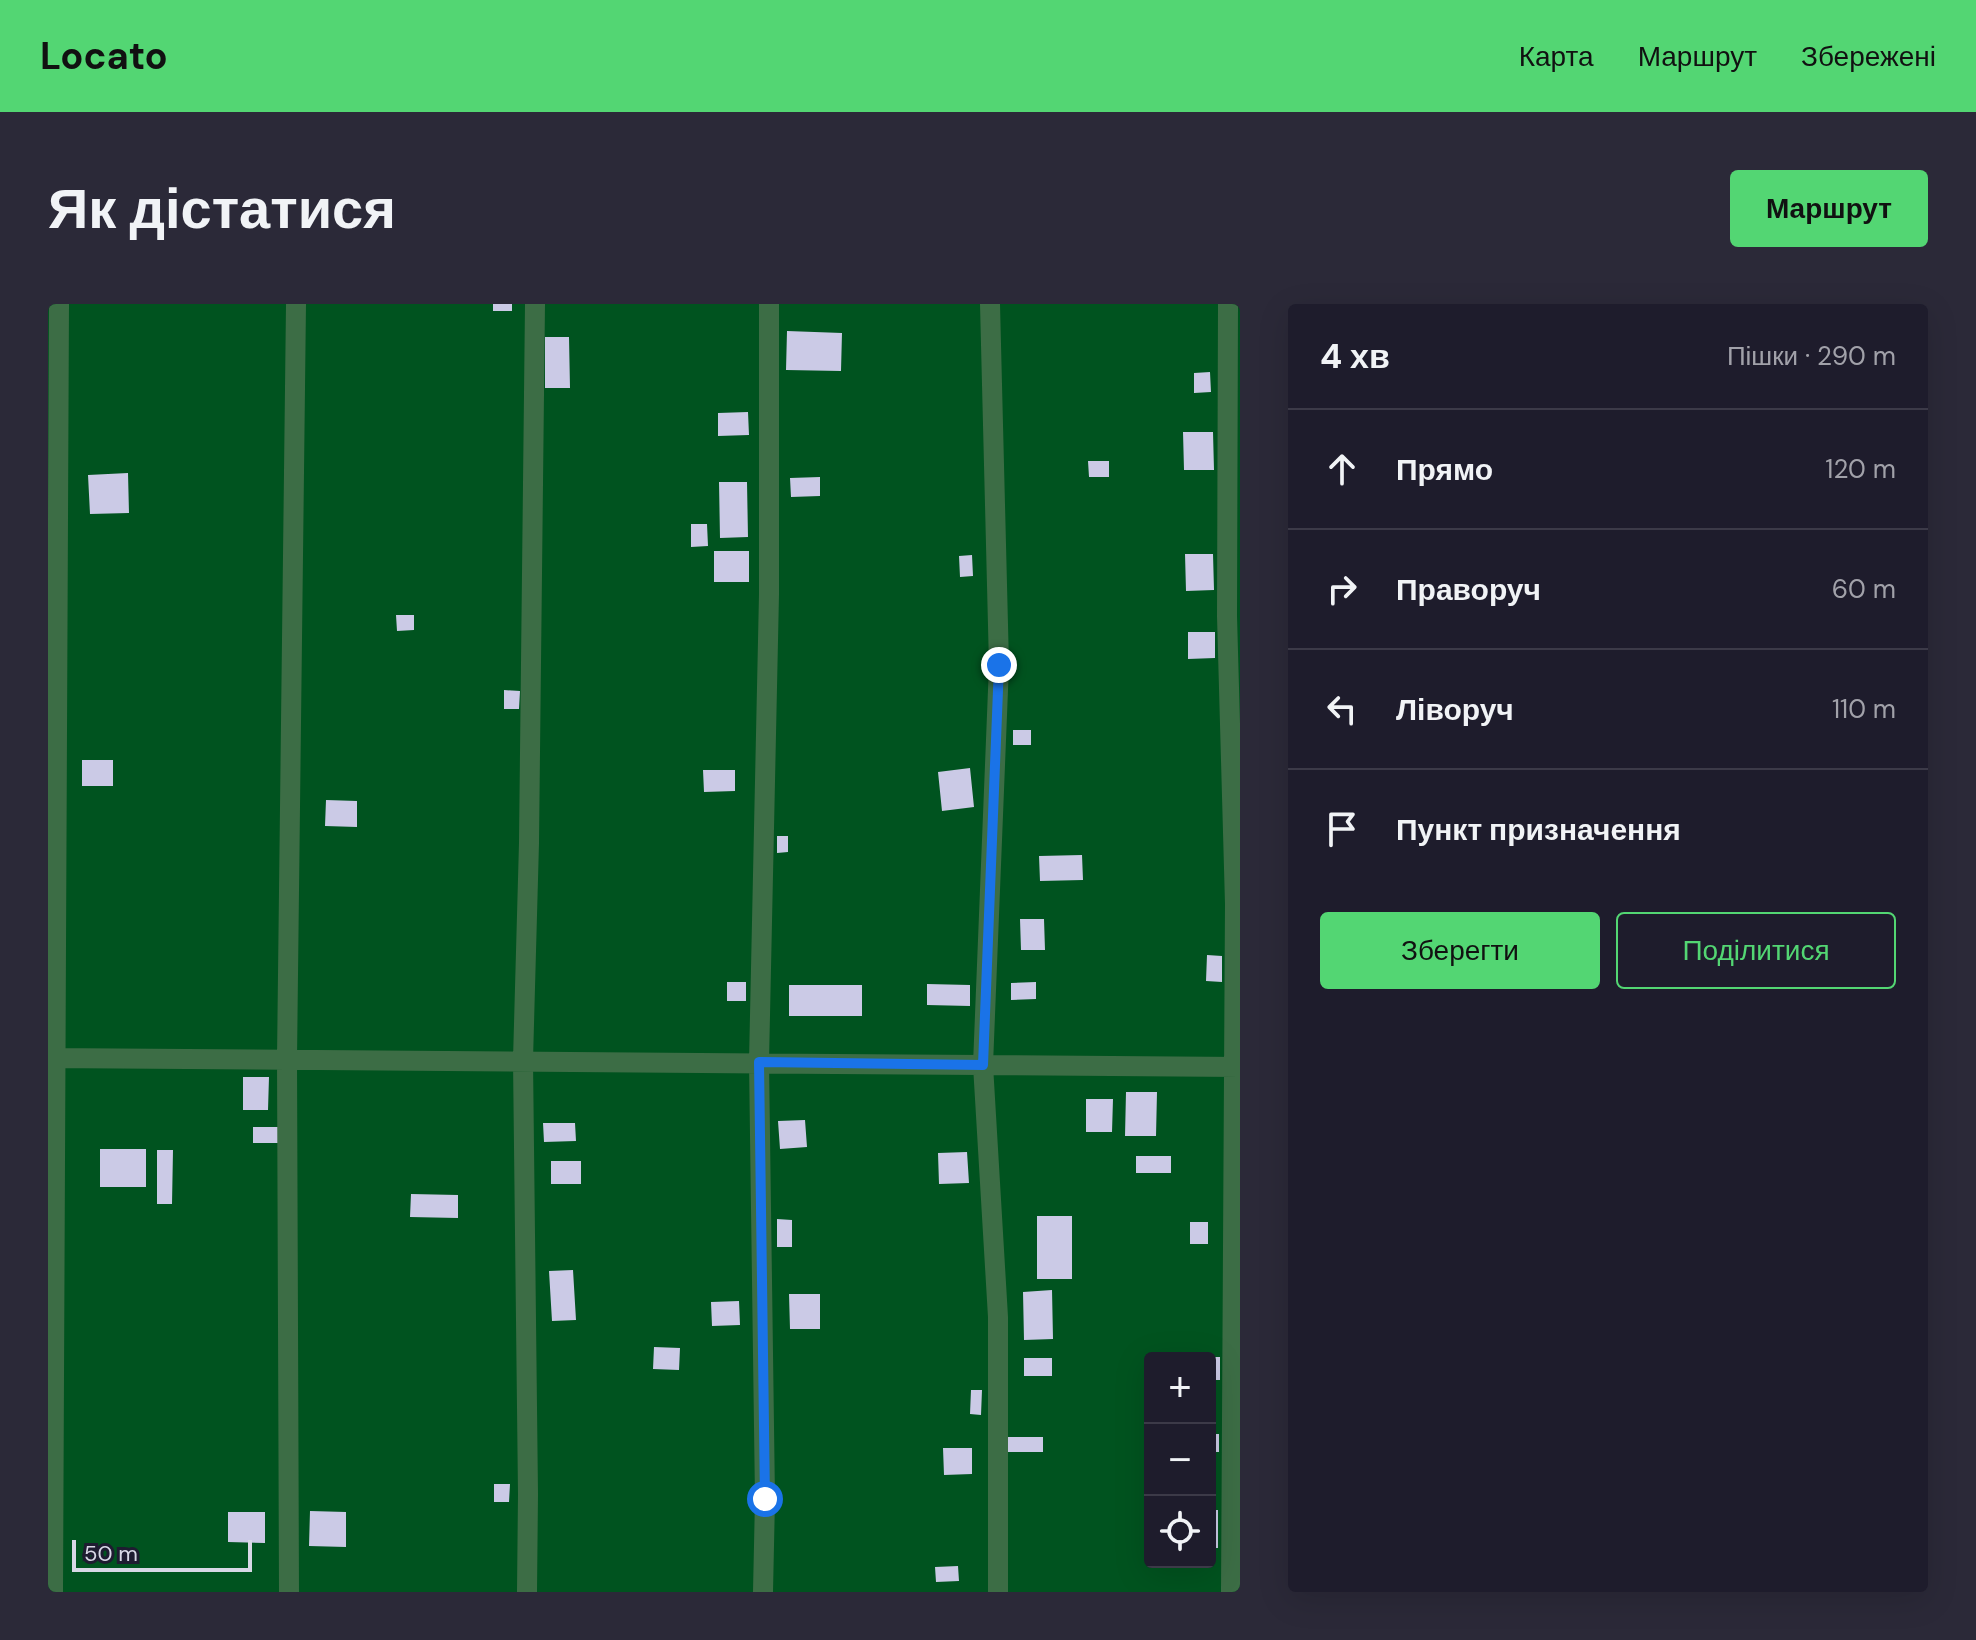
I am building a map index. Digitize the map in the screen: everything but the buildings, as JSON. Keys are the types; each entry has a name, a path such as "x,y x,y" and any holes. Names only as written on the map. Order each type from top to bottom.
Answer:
{"street":[{"path":"53,1592 52,1058 59,304"},
{"path":"289,1592 287,1059 296,304"},
{"path":"527,1592 523,1060 529,843 535,304"},
{"path":"763,1592 765,1499 759,1062 769,609 769,304"},
{"path":"990,304 999,665 983,1065 998,1317 998,1592"},
{"path":"1228,304 1227,616 1238,1067 1231,1592"},
{"path":"52,1058 1238,1067"}],"green space":[{"path":"48,304 1240,304 1240,1592 48,1592"}],"route":[{"path":"765,1499 759,1062 983,1065 999,665"}]}
